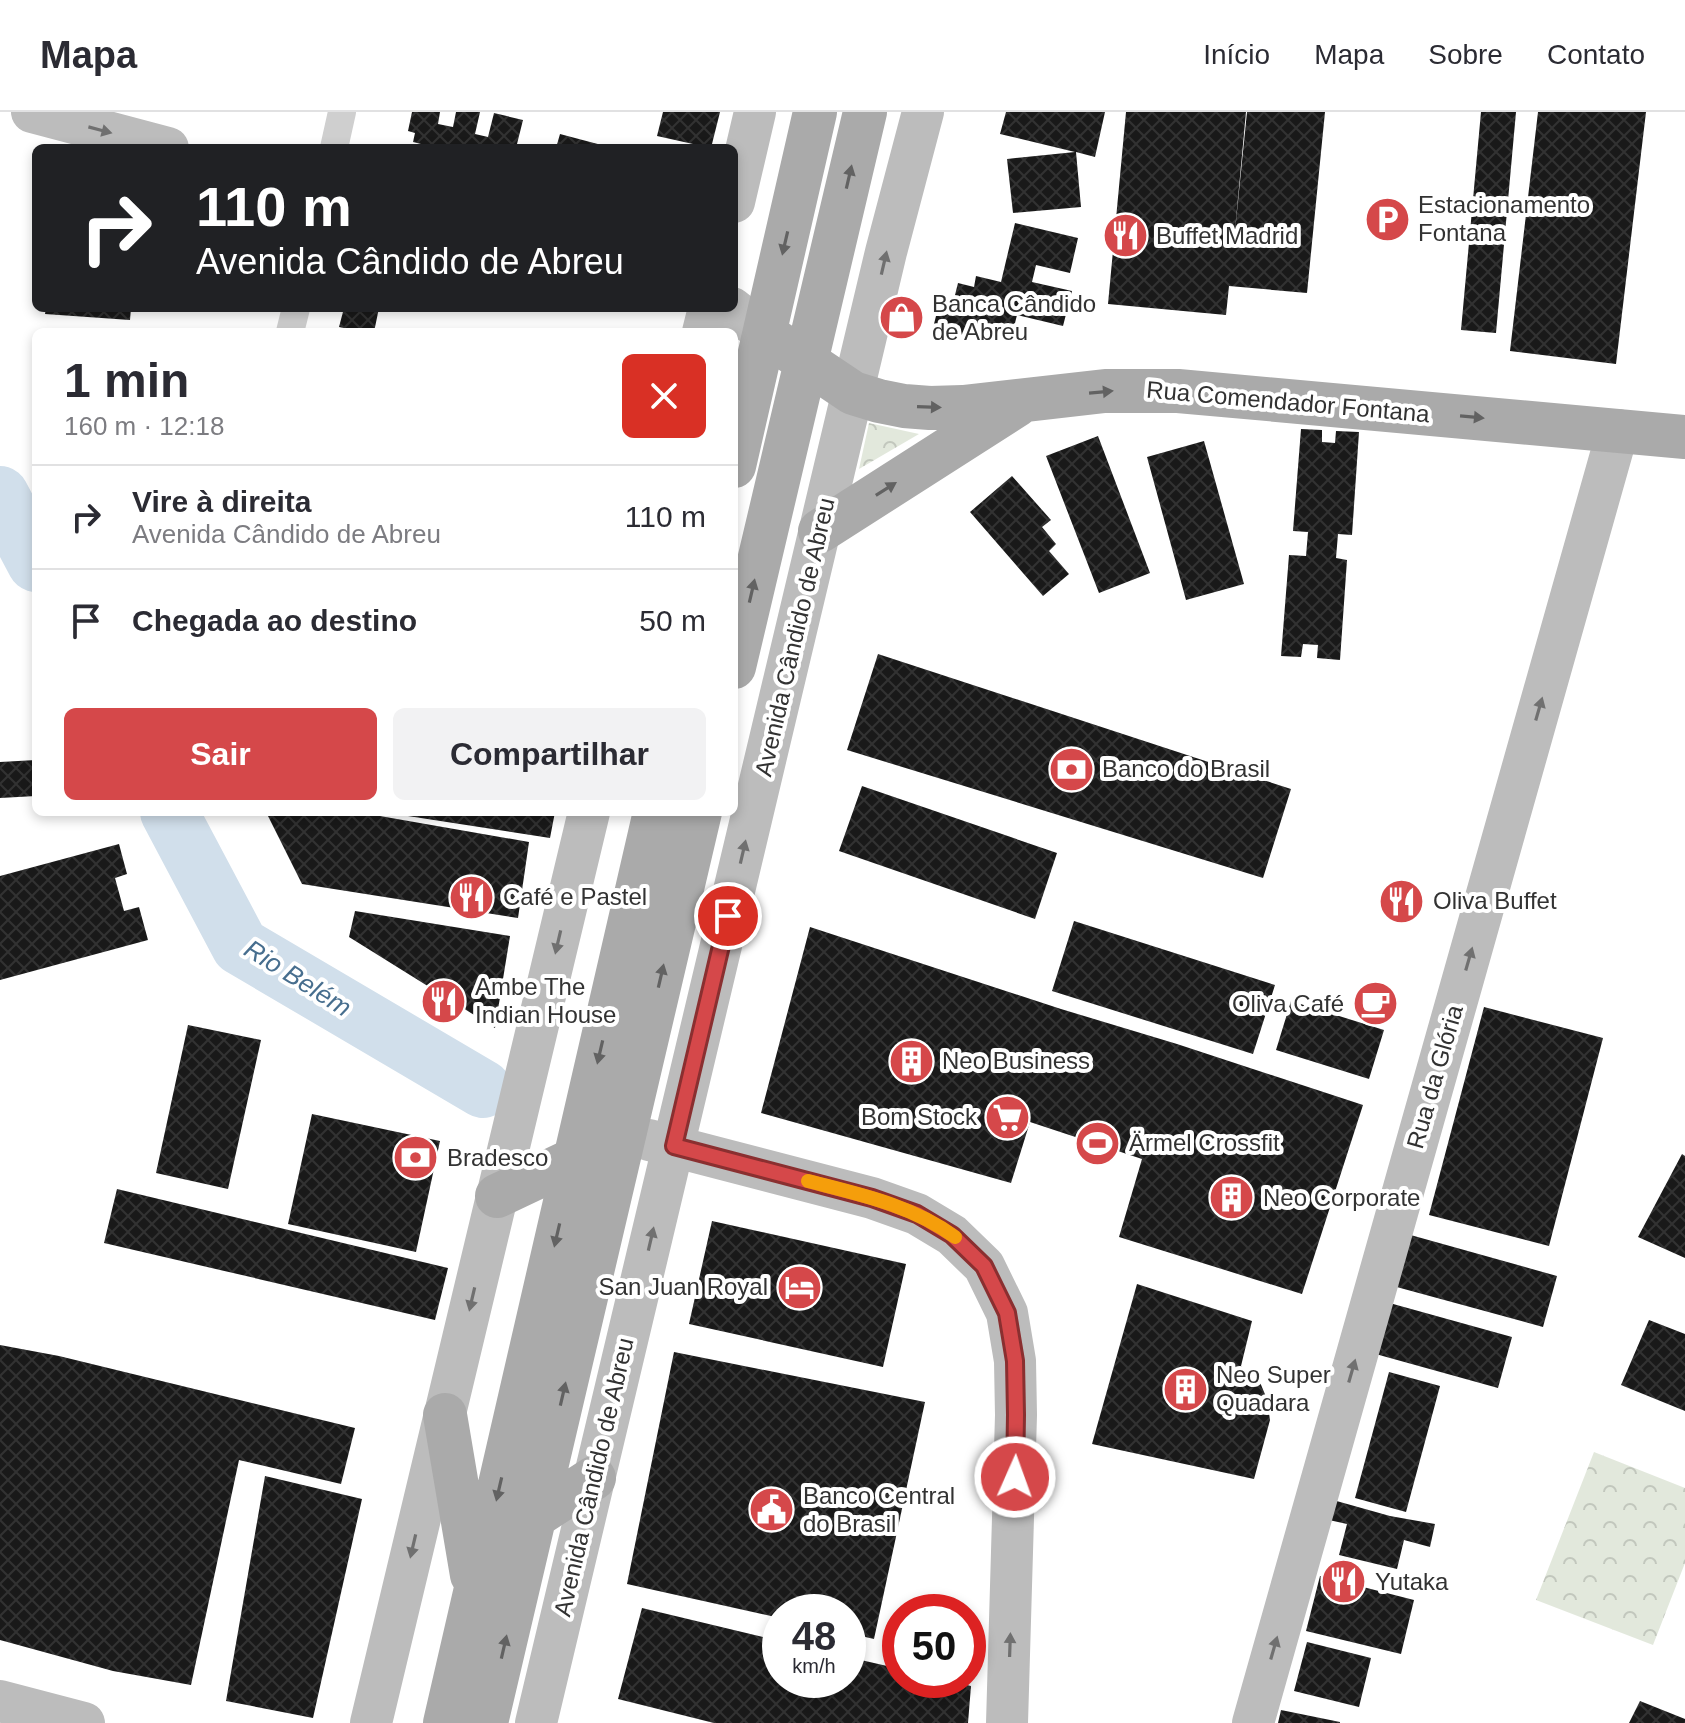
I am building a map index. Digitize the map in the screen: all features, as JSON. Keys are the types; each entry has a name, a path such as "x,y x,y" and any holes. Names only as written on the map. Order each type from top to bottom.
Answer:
{"main road":[{"path":"738,425 748,321 815,112"},
{"path":"738,650 865,112"},
{"name":"Rua Comendador Fontana","path":"748,321 853,393 904,406 963,407 1105,391 1178,391 1685,437"},
{"path":"820,531 1023,401"},
{"path":"445,1723 654,816"},
{"name":"Avenida Cândido de Abreu","path":"486,1723 699,816"},
{"path":"497,1196 624,1134"},
{"path":"445,1415 475,1594"},
{"path":"534,1517 594,1478"}],"street":[{"path":"32,112 153,144"},
{"path":"335,144 342,112"},
{"path":"738,185 755,112"},
{"name":"Avenida Cândido de Abreu","path":"536,1723 886,252 923,112"},
{"name":"Rua da Glória","path":"1253,1723 1618,430"},
{"path":"371,1723 588,816"},
{"path":"624,1134 872,1198 917,1214 952,1235 984,1266 1007,1313 1015,1361 1007,1723"},
{"path":"0,1701 84,1723"}],"green space":[{"path":"869,423 919,434 859,469"},
{"path":"1594,1452 1685,1488 1685,1563 1653,1645 1536,1600"}],"building":[{"path":"412,112 440,112 438,124 453,127 456,112 480,112 475,134 488,137 494,113 523,120 517,144 421,144 413,142 415,133 408,131"},
{"path":"663,112 720,112 712,144 693,144 657,136"},
{"path":"1006,112 1105,112 1095,157 1076,152 1081,207 1013,213 1007,159 1075,152 1000,134"},
{"path":"1126,112 1246,112 1234,241 1247,112 1325,112 1307,293 1229,286 1226,315 1108,304"},
{"path":"1481,112 1516,112 1496,333 1461,330"},
{"path":"1538,112 1646,112 1616,364 1510,351"},
{"path":"560,134 598,144 557,144"},
{"path":"1015,223 1078,238 1070,273 1036,265 1032,282 1072,291 1063,326 1017,315 1013,331 994,327 990,341 933,328 941,296 954,299 958,283 974,287 976,276 1001,282"},
{"path":"45,312 131,312 130,320"},
{"path":"343,312 378,312 375,328 339,327"},
{"path":"1301,429 1322,430 1322,442 1335,443 1336,431 1359,432 1352,535 1338,534 1336,558 1347,560 1340,660 1317,658 1318,645 1303,644 1301,657 1281,656 1289,555 1306,556 1308,532 1293,531"},
{"path":"1098,436 1150,573 1099,593 1046,456"},
{"path":"1204,441 1244,584 1186,600 1147,457"},
{"path":"1012,476 1051,520 1042,527 1056,544 1049,551 1069,574 1043,596 970,512"},
{"name":"Banco do Brasil","path":"878,654 1291,789 1263,878 847,750"},
{"path":"32,760 32,796 0,798 0,762"},
{"path":"862,786 1057,853 1035,919 839,851"},
{"path":"268,816 380,816 529,842 518,918 302,884"},
{"path":"408,816 554,816 550,838"},
{"path":"119,844 127,874 115,878 124,911 139,907 148,940 0,980 0,876"},
{"path":"355,911 510,936 495,1028 349,937"},
{"path":"1074,921 1275,985 1253,1054 1052,991"},
{"path":"810,927 1363,1105 1302,1294 1119,1237 1142,1159 1030,1122 1011,1183 761,1113"},
{"path":"1291,1001 1384,1030 1369,1079 1276,1050"},
{"path":"1484,1007 1603,1038 1549,1246 1429,1215"},
{"path":"188,1025 261,1040 228,1189 156,1173"},
{"path":"312,1114 440,1141 416,1252 288,1224"},
{"path":"1682,1154 1685,1156 1685,1258 1638,1237"},
{"path":"117,1189 448,1268 435,1320 104,1243"},
{"name":"San Juan Royal","path":"712,1221 906,1264 883,1367 689,1324"},
{"path":"1407,1234 1557,1276 1543,1327 1393,1286"},
{"name":"Neo Super Quadara","path":"1137,1284 1252,1321 1241,1366 1259,1380 1267,1399 1270,1420 1254,1479 1092,1444"},
{"path":"1386,1302 1512,1337 1498,1388 1372,1353"},
{"path":"1649,1320 1685,1334 1685,1411 1621,1385"},
{"path":"0,1345 59,1356 355,1428 341,1484 239,1460 191,1685 113,1671 0,1640"},
{"name":"Banco Central do Brasil","path":"674,1352 925,1402 874,1639 866,1637 866,1594 762,1594 762,1614 627,1584"},
{"path":"1389,1372 1440,1386 1406,1512 1355,1498"},
{"path":"265,1476 362,1499 313,1718 226,1701"},
{"path":"1333,1500 1390,1516 1435,1524 1430,1547 1404,1540 1397,1569 1339,1555 1347,1524 1329,1520"},
{"path":"1320,1576 1414,1600 1401,1654 1306,1631"},
{"path":"642,1608 762,1637 762,1698 866,1698 866,1661 882,1665 882,1698 970,1698 968,1723 714,1723 618,1699"},
{"path":"1307,1642 1371,1658 1359,1707 1294,1691"},
{"path":"1640,1701 1685,1719 1685,1723 1629,1723"},
{"path":"1281,1710 1340,1722 1340,1723 1278,1723"}],"waterway":[{"name":"Rio Belém","path":"0,495 32,555"},
{"name":"Rio Belém","path":"171,816 240,946 483,1089"}],"slow traffic":[{"path":"808,1181 917,1214 955,1237"}],"place":[{"name":"Estacionamento Fontana","path":"1387,219"},
{"name":"Buffet Madrid","path":"1125,236"},
{"name":"Banca Cândido de Abreu","path":"901,318"},
{"name":"Banco do Brasil","path":"1071,769"},
{"name":"Café e Pastel","path":"472,897"},
{"name":"Oliva Buffet","path":"1402,901"},
{"name":"Ambe The Indian House","path":"444,1001"},
{"name":"Oliva Café","path":"1375,1004"},
{"name":"Neo Business","path":"911,1061"},
{"name":"Bom Stock","path":"1008,1117"},
{"name":"Ärmel Crossfit","path":"1098,1143"},
{"name":"Bradesco","path":"416,1158"},
{"name":"Neo Corporate","path":"1232,1198"},
{"name":"San Juan Royal","path":"799,1287"},
{"name":"Neo Super Quadara","path":"1185,1389"},
{"name":"Banco Central do Brasil","path":"772,1510"},
{"name":"Yutaka","path":"1344,1582"}],"route":[{"path":"728,916 674,1146 872,1198 917,1214 952,1235 984,1266 1007,1313 1015,1361 1015,1477"}]}
